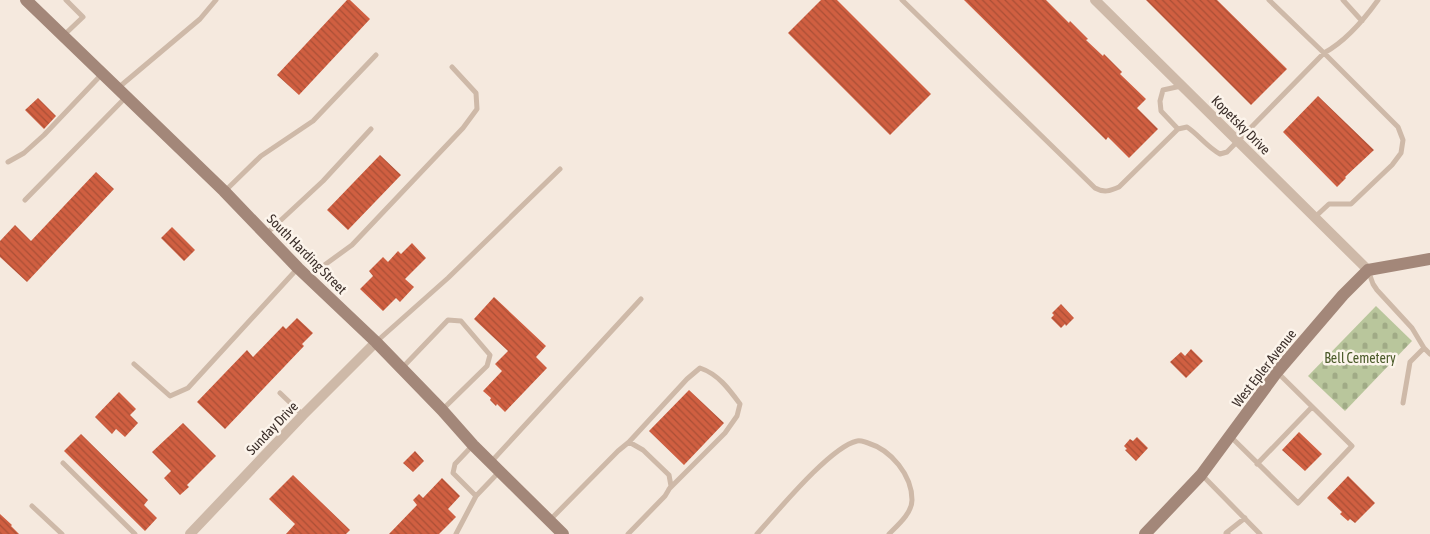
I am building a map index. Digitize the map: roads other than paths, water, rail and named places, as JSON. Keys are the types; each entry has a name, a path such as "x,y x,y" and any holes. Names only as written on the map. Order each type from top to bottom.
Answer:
{"street":[{"name":"South Harding Street","path":"26,0 224,191 308,278 376,342 442,410 473,446 561,534"},
{"name":"Kopetsky Drive","path":"1095,0 1368,270"},
{"path":"1368,270 1430,259"},
{"name":"West Epler Avenue","path":"1151,532 1201,475 1277,372 1368,270"},
{"name":"Sunday Drive","path":"190,534 376,342"}],"lane":[{"path":"63,36 83,17 66,0"},
{"path":"25,200 122,92 200,19 216,0"},
{"path":"902,0 1095,188 1102,192 1119,187 1178,129 1187,127 1213,150 1220,154 1227,152 1324,53 1336,46 1362,21 1378,0"},
{"path":"1269,0 1398,128 1403,140 1400,154 1392,165 1351,204 1329,204 1315,218"},
{"path":"1343,0 1362,21"},
{"path":"224,191 261,156 313,121 376,55"},
{"path":"308,278 352,246 463,128 472,116 476,109 476,93 452,67"},
{"path":"8,162 24,153 44,135 102,73"},
{"path":"1178,129 1161,111 1160,100 1163,90 1181,85"},
{"path":"266,234 323,181 371,129"},
{"path":"376,342 448,278 560,169"},
{"path":"134,364 170,396 188,388 298,268"},
{"path":"1368,270 1377,290 1412,328 1424,348 1430,354"},
{"path":"456,534 476,496 495,467 641,299"},
{"path":"402,369 448,320 462,321 490,355 487,366 442,410"},
{"path":"1402,403 1410,362 1424,348"},
{"path":"549,521 629,442 687,379 700,368 719,379 731,391 740,404 737,416 725,433 669,489"},
{"path":"1230,436 1298,503 1352,446 1277,372"},
{"path":"280,393 303,416"},
{"path":"1257,464 1312,407"},
{"path":"757,534 805,482 836,452 847,444 859,440 878,446 897,462 909,484 912,501 906,516 889,534"},
{"path":"628,534 665,496 671,486 669,475 643,450 629,442"},
{"path":"473,446 455,464 453,473 476,496"},
{"path":"63,463 136,534"},
{"path":"1201,475 1260,534"},
{"path":"32,506 62,534"},
{"path":"1226,534 1244,518"}],"park label":[{"name":"Bell Cemetery","path":"1360,358"}]}
